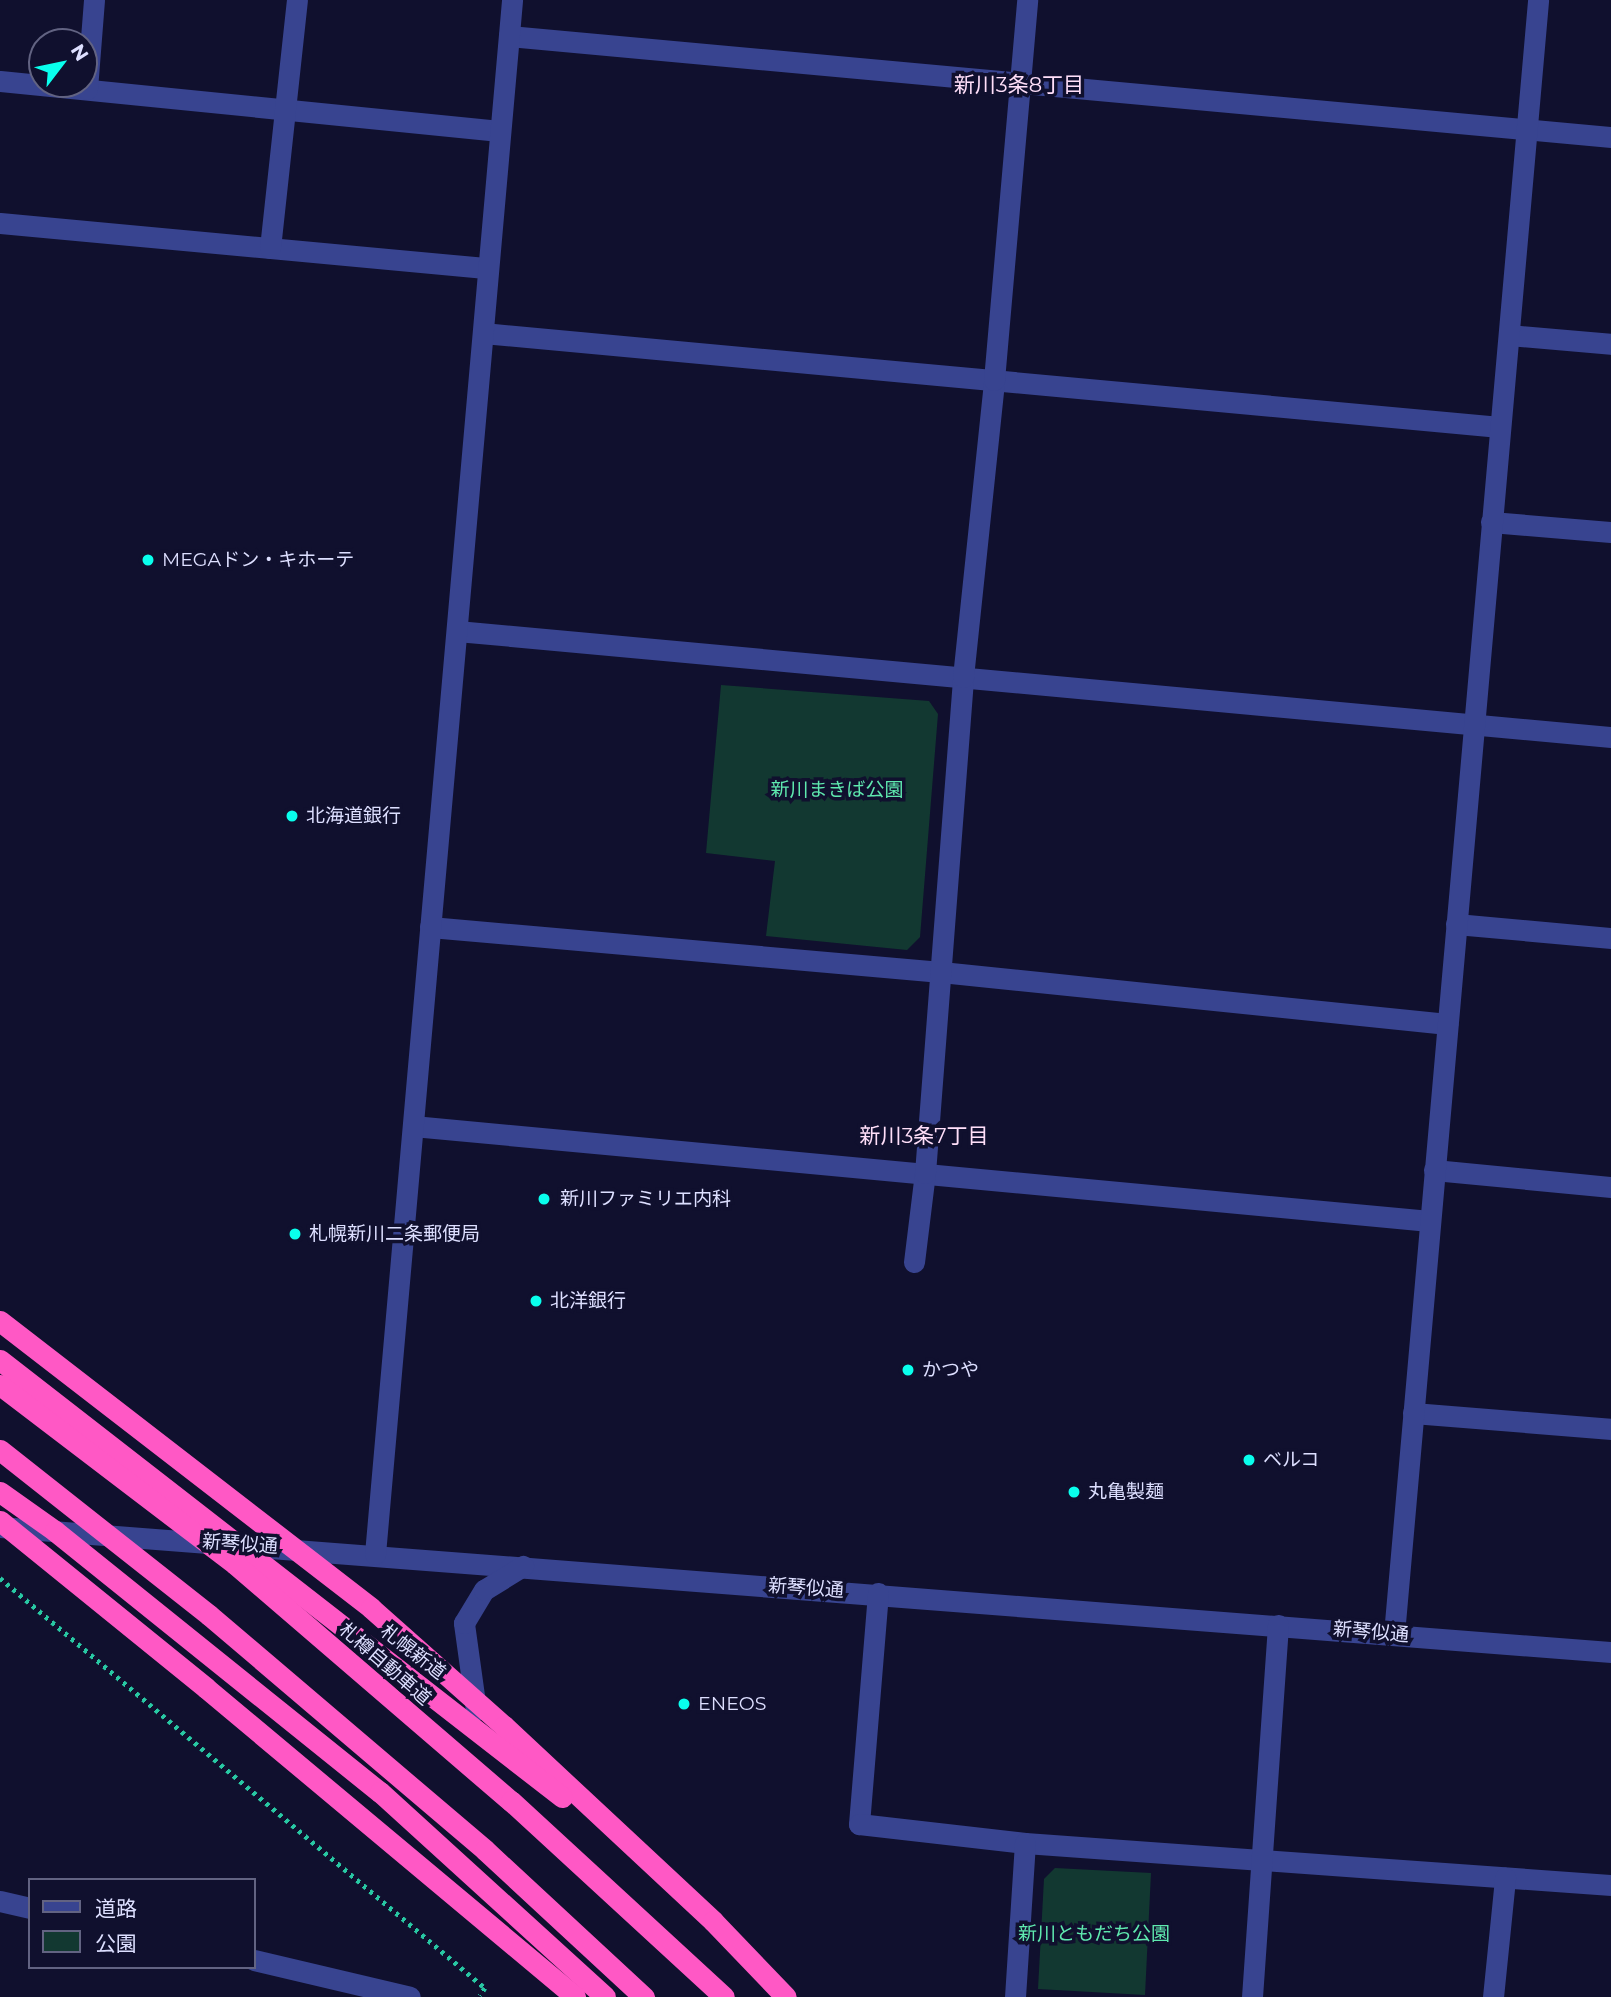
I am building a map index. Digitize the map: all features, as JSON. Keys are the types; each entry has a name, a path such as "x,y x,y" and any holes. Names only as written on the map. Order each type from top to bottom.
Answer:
{"highway":[{"path":"0,1321 371,1608 505,1726 693,1902 785,1997"},
{"name":"札幌新道","path":"1,1360 614,1837 785,1997"},
{"name":"札樽自動車道","path":"0,1385 235,1564 511,1801 724,1997"},
{"path":"0,1450 220,1624 485,1850 644,1997"},
{"path":"0,1492 55,1531 380,1792 580,1988"},
{"path":"0,1521 580,1988 605,1997"}],"street":[{"path":"92,28 94,0"},
{"path":"270,248 297,0"},
{"path":"375,1554 512,0"},
{"path":"914,1262 925,1173 963,677 994,380 1027,0"},
{"path":"1394,1634 1538,0"},
{"path":"509,36 1020,80 1611,137"},
{"path":"0,81 28,84"},
{"path":"98,90 500,131"},
{"path":"0,223 488,268"},
{"path":"483,332 1500,426"},
{"path":"1508,335 1611,344"},
{"path":"1492,522 1611,532"},
{"path":"457,631 1611,737"},
{"path":"1456,924 1611,938"},
{"path":"430,927 941,972 1447,1024"},
{"path":"413,1126 1430,1221"},
{"path":"1434,1170 1611,1187"},
{"path":"1413,1413 1611,1429"},
{"name":"新琴似通","path":"0,1527 878,1593 1611,1652"},
{"path":"480,1733 464,1638 464,1623 484,1590 523,1566"},
{"path":"878,1593 859,1824 1025,1843 1611,1885"},
{"path":"1252,1997 1278,1625"},
{"path":"1015,1997 1025,1843"},
{"path":"1493,1997 1504,1878"},
{"path":"0,1901 28,1908"},
{"path":"256,1960 410,1997"},
{"path":"553,1997 580,1988"}],"path":[{"path":"0,1578 485,1988 480,1996"}],"green space":[{"name":"新川まきば公園","path":"721,685 929,701 938,714 920,937 907,950 766,936 775,861 706,853"},
{"name":"新川ともだち公園","path":"1055,1868 1151,1873 1145,1995 1038,1989 1044,1879"}],"place":[{"name":"MEGAドン・キホーテ","path":"148,560"},
{"name":"北海道銀行","path":"292,816"},
{"name":"新川ファミリエ内科","path":"544,1199"},
{"name":"札幌新川二条郵便局","path":"295,1234"},
{"name":"北洋銀行","path":"536,1301"},
{"name":"かつや","path":"908,1370"},
{"name":"ベルコ","path":"1249,1460"},
{"name":"丸亀製麺","path":"1074,1492"},
{"name":"ENEOS","path":"684,1704"}],"district":[{"name":"新川3条8丁目","path":"1019,85"},
{"name":"新川3条7丁目","path":"924,1136"}]}
